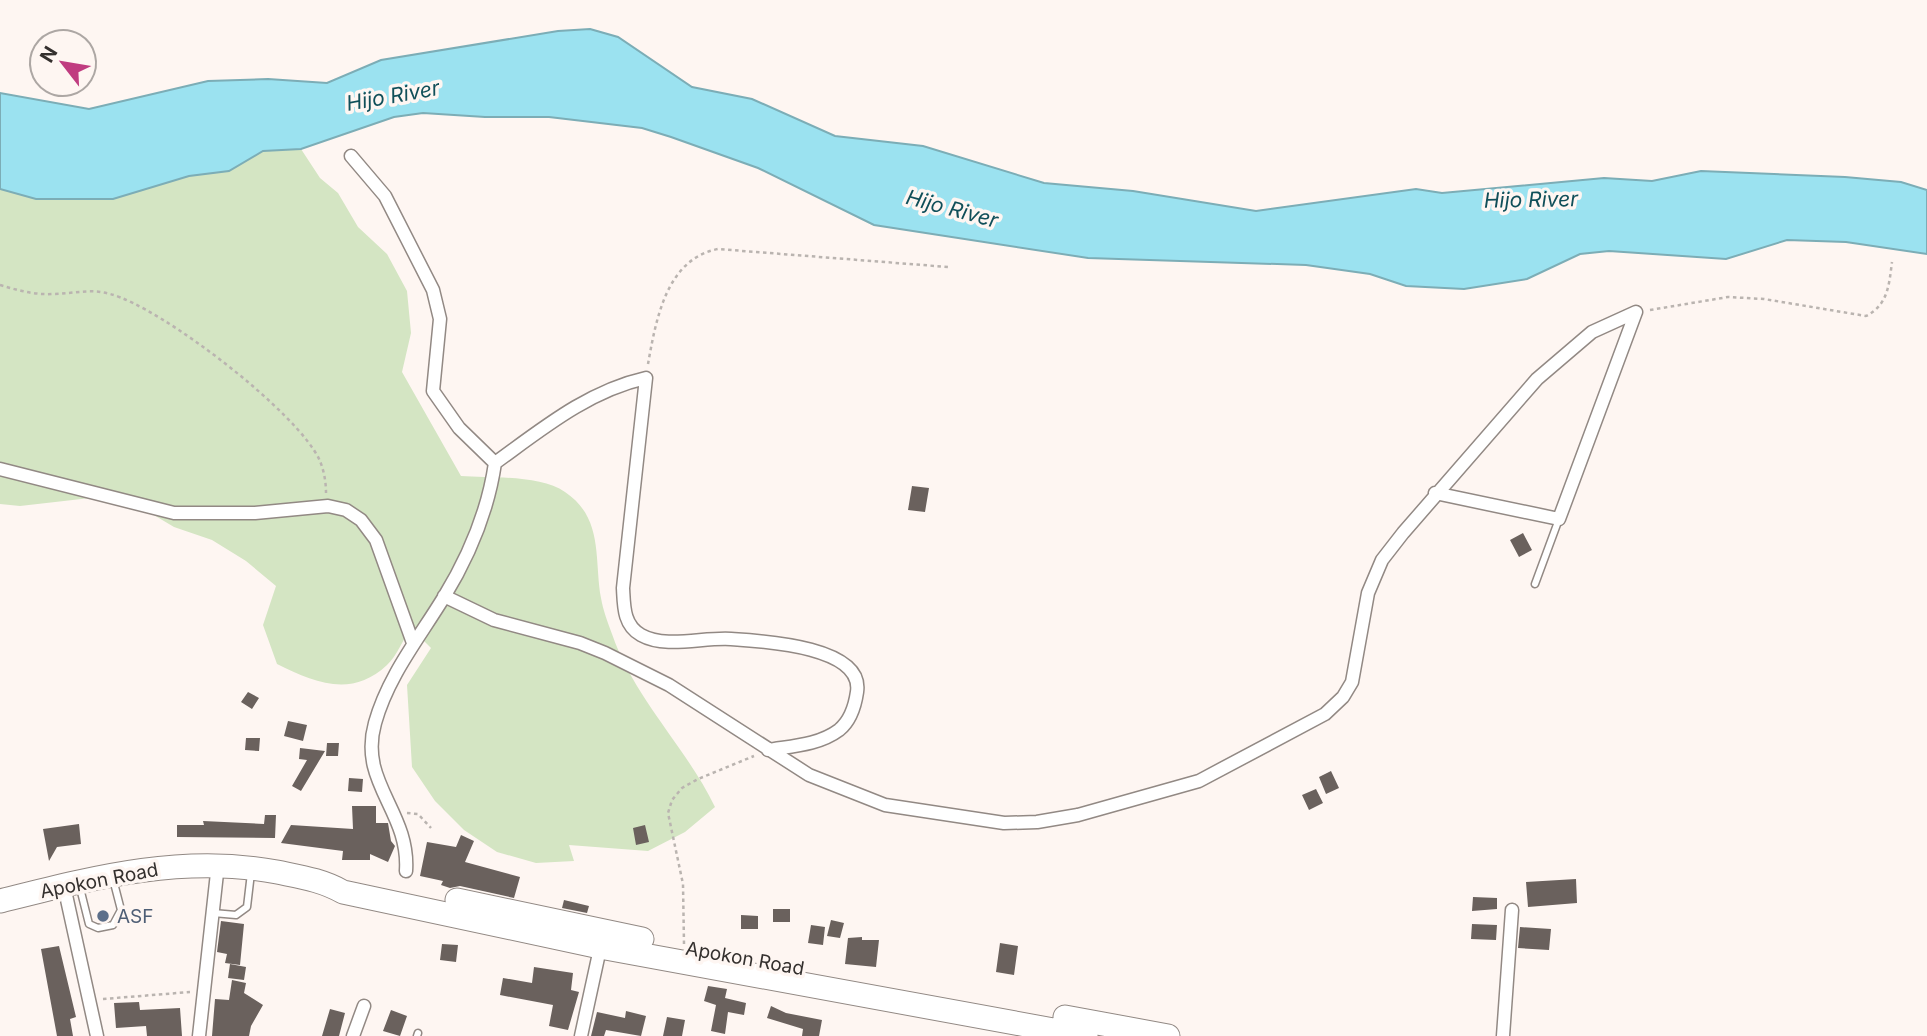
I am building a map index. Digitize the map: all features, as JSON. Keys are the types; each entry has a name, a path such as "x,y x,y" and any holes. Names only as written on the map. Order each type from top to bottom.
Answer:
{"highway":[{"name":"Apokon Road","path":"0,901 163,866 218,864 251,868 323,881 343,892 602,939 1086,1036"},
{"name":"Apokon Road","path":"602,939 684,947 1168,1036"}],"street":[{"path":"351,156 384,196 433,290 440,319 433,391 458,428 495,464"},
{"path":"444,596 494,620 580,643 605,653 680,692 809,775 885,805 1004,823 1077,815 1199,782 1325,714 1343,696 1352,682 1368,593 1382,560 1435,494 1537,379 1574,345 1614,320 1636,312"},
{"path":"1435,494 1559,519 1636,312"},
{"path":"406,871 405,839 397,816 373,770 371,750 374,724 391,682 444,596 483,518 495,464 590,398 622,383 646,378 623,588 627,622 642,636 653,639 729,639 796,646 833,656 845,664 859,686 853,709 841,728 806,744 768,750"},
{"path":"0,469 174,513 255,513 328,506 346,510 361,520 376,540 413,643"},
{"path":"199,1036 218,864"},
{"path":"71,884 97,1036"},
{"path":"1503,1036 1512,910"},
{"path":"582,1036 602,939"},
{"path":"353,1036 364,1006"}],"lane":[{"path":"1535,584 1559,519"},
{"path":"213,913 236,915 247,907 251,868"},
{"path":"71,884 89,924 98,928 113,925 121,910 112,875"}],"path":[{"path":"646,378 661,308 673,281 686,264 701,253 718,249 948,267"},
{"path":"1636,312 1728,298 1765,299 1866,316 1878,310 1885,300 1892,262"},
{"path":"0,285 34,294 92,290 109,293 130,300 163,319 271,402 310,446 320,461 328,506"},
{"path":"684,947 683,884 668,813 672,800 682,788 698,779 768,750"},
{"path":"397,816 418,814 431,828"},
{"path":"90,1000 204,991"}],"green space":[{"path":"301,149 320,178 338,193 358,227 387,254 407,291 411,333 402,372 461,476 515,478 542,483 565,492 586,514 595,540 603,607 622,657 633,680 690,764 715,807 685,832 648,851 569,845 574,861 536,863 497,852 464,830 435,801 412,767 407,685 431,648 411,628 391,661 374,675 347,684 333,684 305,677 277,664 263,625 276,586 246,561 212,540 174,527 137,505 99,497 20,506 0,504 0,189 36,199 113,199 189,176 229,171 263,151"}],"water":[{"name":"Hijo River","path":"590,29 618,37 692,87 752,99 835,136 923,146 1044,183 1133,191 1256,211 1416,189 1442,193 1604,178 1652,181 1701,171 1845,177 1901,182 1927,190 1927,254 1846,242 1787,240 1726,259 1609,251 1580,254 1527,279 1464,289 1406,286 1370,274 1306,265 1088,258 874,225 758,168 671,137 642,128 549,117 423,113 394,117 301,149 263,151 229,171 189,176 113,199 36,199 0,189 0,93 89,109 208,81 268,79 327,83 381,60 558,31"}],"building":[{"path":"912,486 929,488 925,512 908,510"},
{"path":"1523,533 1532,550 1519,557 1510,540"},
{"path":"248,692 259,698 252,709 241,702"},
{"path":"288,721 307,725 303,741 284,736"},
{"path":"246,738 260,738 259,751 245,750"},
{"path":"327,743 339,743 338,756 326,756"},
{"path":"300,748 325,751 301,791 292,786 307,760 299,759"},
{"path":"1331,771 1339,788 1326,794 1319,777"},
{"path":"349,778 363,779 362,792 348,791"},
{"path":"1316,789 1323,803 1309,810 1302,795"},
{"path":"352,806 376,806 376,823 388,823 391,841 395,846 388,862 370,854 370,860 342,860 343,851 281,843 291,825 353,829"},
{"path":"265,815 276,815 275,838 177,837 177,825 204,825 203,821 264,824"},
{"path":"79,824 81,844 57,847 49,861 43,829"},
{"path":"645,825 649,842 636,845 633,828"},
{"path":"461,835 474,841 465,862 520,877 514,898 460,886 450,888 441,885 443,881 420,876 427,842 456,847"},
{"path":"1576,879 1577,903 1528,907 1526,882"},
{"path":"1473,897 1497,898 1497,909 1472,911"},
{"path":"564,900 589,906 587,913 562,908"},
{"path":"773,909 790,909 790,922 773,922"},
{"path":"741,915 758,916 758,929 741,929"},
{"path":"831,920 844,923 840,938 827,936"},
{"path":"221,921 244,924 240,965 225,963 227,954 217,952"},
{"path":"1472,924 1497,925 1496,940 1471,939"},
{"path":"811,925 825,927 823,945 808,943"},
{"path":"1520,927 1551,929 1549,950 1518,948"},
{"path":"862,937 862,940 879,940 876,967 845,964 848,938"},
{"path":"1000,943 1018,946 1014,975 996,972"},
{"path":"442,944 458,945 456,962 440,960"},
{"path":"59,946 76,1017 70,1019 73,1036 57,1036 41,949"},
{"path":"230,964 246,967 244,980 228,978"},
{"path":"534,967 573,973 571,990 579,992 568,1030 549,1026 553,1005 500,995 503,978 532,983"},
{"path":"232,980 246,983 244,993 263,1005 251,1026 249,1036 212,1036 215,999 229,1000"},
{"path":"708,986 727,989 725,998 746,1003 744,1015 728,1012 725,1034 711,1031 716,1005 704,1001"},
{"path":"139,1002 140,1010 180,1008 182,1036 147,1036 146,1026 116,1028 114,1003"},
{"path":"771,1006 786,1013 822,1020 819,1036 802,1036 803,1029 767,1018"},
{"path":"330,1009 345,1013 339,1036 322,1036"},
{"path":"391,1010 407,1016 400,1036 383,1031"},
{"path":"626,1011 646,1016 641,1036 606,1030 604,1036 591,1036 597,1012 625,1018"},
{"path":"667,1017 685,1020 682,1036 663,1036"}],"place":[{"name":"ASF","path":"103,916"}]}
